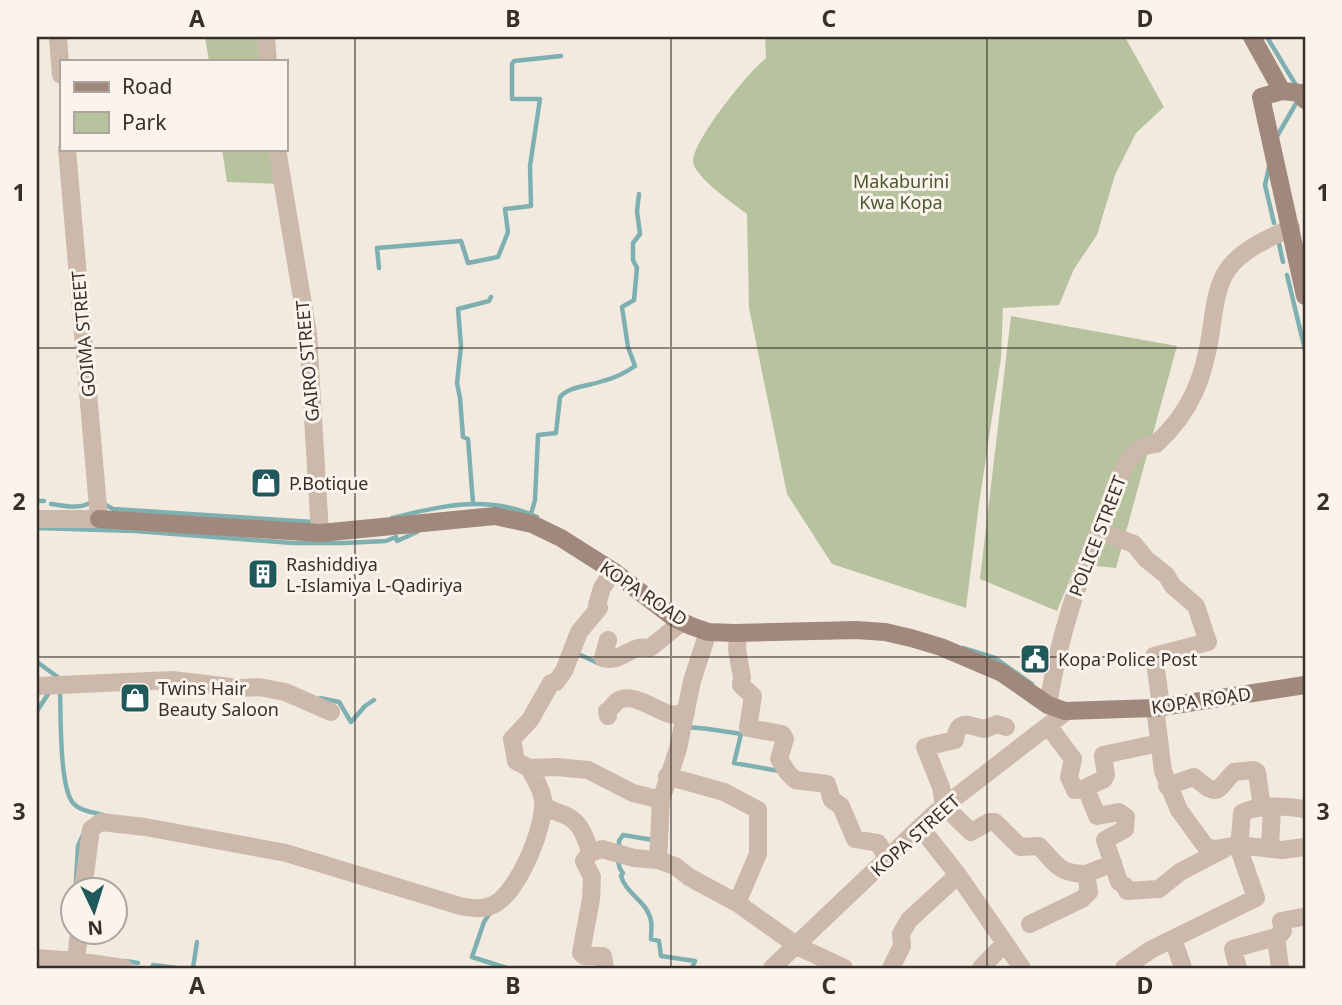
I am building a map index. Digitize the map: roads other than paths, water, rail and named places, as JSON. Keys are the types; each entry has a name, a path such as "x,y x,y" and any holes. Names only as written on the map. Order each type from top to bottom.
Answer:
{"street":[{"path":"58,37 60,62"},
{"path":"266,37 268,60"},
{"path":"1252,37 1282,91"},
{"path":"1305,100 1301,93 1282,91 1261,97 1305,296"},
{"name":"GOIMA STREET","path":"67,150 99,519"},
{"name":"GAIRO STREET","path":"277,150 308,334 320,533"},
{"name":"POLICE STREET","path":"1048,705 1072,598 1129,459 1144,445 1156,444 1172,430 1189,404 1201,379 1216,300 1228,269 1262,242 1291,228"},
{"name":"KOPA ROAD","path":"99,519 320,533 495,516 532,524 561,538 613,571 655,605 682,622 708,632 885,632 941,647 1002,673 1048,705 1067,712 1154,708 1305,685"},
{"path":"37,519 99,519"},
{"path":"1098,531 1134,544 1146,559 1196,606 1208,642 1154,656 1160,698 1154,708 1159,754 1167,786 1179,810 1206,847 1305,847"},
{"path":"613,571 602,588 597,605 599,608 579,632 562,674 556,682 551,682 530,720 512,739 516,761 529,768 557,767 588,771 633,793 661,800"},
{"path":"608,640 603,658 608,660 621,657 640,647 650,648 682,622"},
{"path":"658,860 661,800 678,749 692,681 708,632"},
{"path":"738,633 741,685 753,696 748,727 782,734 785,739 779,759 788,774 795,780 827,784 832,800 841,806 855,839 878,843 888,859"},
{"path":"37,686 172,680 239,688 259,687 285,692 331,712"},
{"path":"608,716 607,711 611,710 618,700 623,699 636,699 666,714 686,712"},
{"name":"KOPA STREET","path":"772,968 944,806 1067,712"},
{"path":"1006,727 997,724 985,729 972,724 960,726 955,740 925,747 941,787 944,806 970,831 995,822 1020,847 1041,847 1058,868 1086,874 1114,863"},
{"path":"1049,727 1073,759 1069,777 1075,790 1086,788 1106,777 1103,755 1159,743"},
{"path":"85,876 91,829 101,822 145,827 286,853 460,906 484,908 495,905 507,894 534,841 543,805 540,789 529,768"},
{"path":"1167,786 1194,777 1204,786 1217,790 1223,787 1234,772 1254,770 1257,772 1267,807 1270,849"},
{"path":"667,776 724,792 758,810 758,854 737,903"},
{"path":"1086,788 1097,816 1119,812 1126,817 1125,829 1105,840 1119,882 1127,891 1163,887 1180,872 1233,846"},
{"path":"543,805 567,816 583,831 590,853"},
{"path":"1124,968 1152,949 1256,898 1233,846 1242,813 1267,807 1304,809"},
{"path":"920,828 958,875 1022,968"},
{"path":"605,968 603,957 584,956 581,953 590,911 592,877 584,862 590,853 602,849 675,866 689,877 737,903 796,945 843,968"},
{"path":"1030,924 1082,899 1088,892 1086,874"},
{"path":"891,968 902,946 901,934 909,920 958,875"},
{"path":"1238,968 1233,949 1283,935 1281,921 1302,917"},
{"path":"1276,937 1280,968"},
{"path":"1173,939 1183,968"},
{"path":"981,968 1004,944"},
{"path":"76,961 78,946"},
{"path":"37,958 124,968"}],"waterway":[{"path":"1267,37 1297,87"},
{"path":"379,268 377,248 461,241 468,263 498,257 508,232 505,209 531,206 530,166 540,99 512,99 512,64 514,61 561,56"},
{"path":"1276,138 1298,100"},
{"path":"1269,167 1265,185 1274,223"},
{"path":"531,514 535,500 538,435 556,433 560,397 574,388 616,377 635,366 628,347 622,307 634,300 637,268 633,260 633,243 640,234 637,211 639,194"},
{"path":"1278,239 1283,262"},
{"path":"1287,275 1305,350"},
{"path":"473,503 468,439 463,437 457,383 461,346 458,309 489,301 491,297"},
{"path":"37,501 44,501"},
{"path":"51,504 78,506 93,501"},
{"path":"104,504 113,509 313,522"},
{"path":"392,518 464,504 500,506 537,517"},
{"path":"37,528 135,531 292,543 386,541 396,537 397,541 417,532"},
{"path":"963,648 995,658 1032,684"},
{"path":"576,653 600,664"},
{"path":"37,662 59,678"},
{"path":"60,689 63,766 68,794 79,808 103,815"},
{"path":"37,711 50,691"},
{"path":"320,698 339,702 351,722 374,700"},
{"path":"687,727 741,734 734,763 779,771"},
{"path":"76,876 78,846 83,835"},
{"path":"616,847 623,835 653,840"},
{"path":"617,857 627,888 649,914 651,939 659,941 661,956 695,961 692,968"},
{"path":"491,911 484,922 472,957 507,968"},
{"path":"193,968 197,942"},
{"path":"125,961 138,963"},
{"path":"153,965 177,968"}],"place":[{"name":"P.Botique","path":"266,483"},
{"name":"Rashiddiya L-Islamiya L-Qadiriya","path":"263,574"},
{"name":"Kopa Police Post","path":"1035,659"},
{"name":"Twins Hair Beauty Saloon","path":"135,698"}],"park label":[{"name":"Makaburini Kwa Kopa","path":"901,191"}]}
